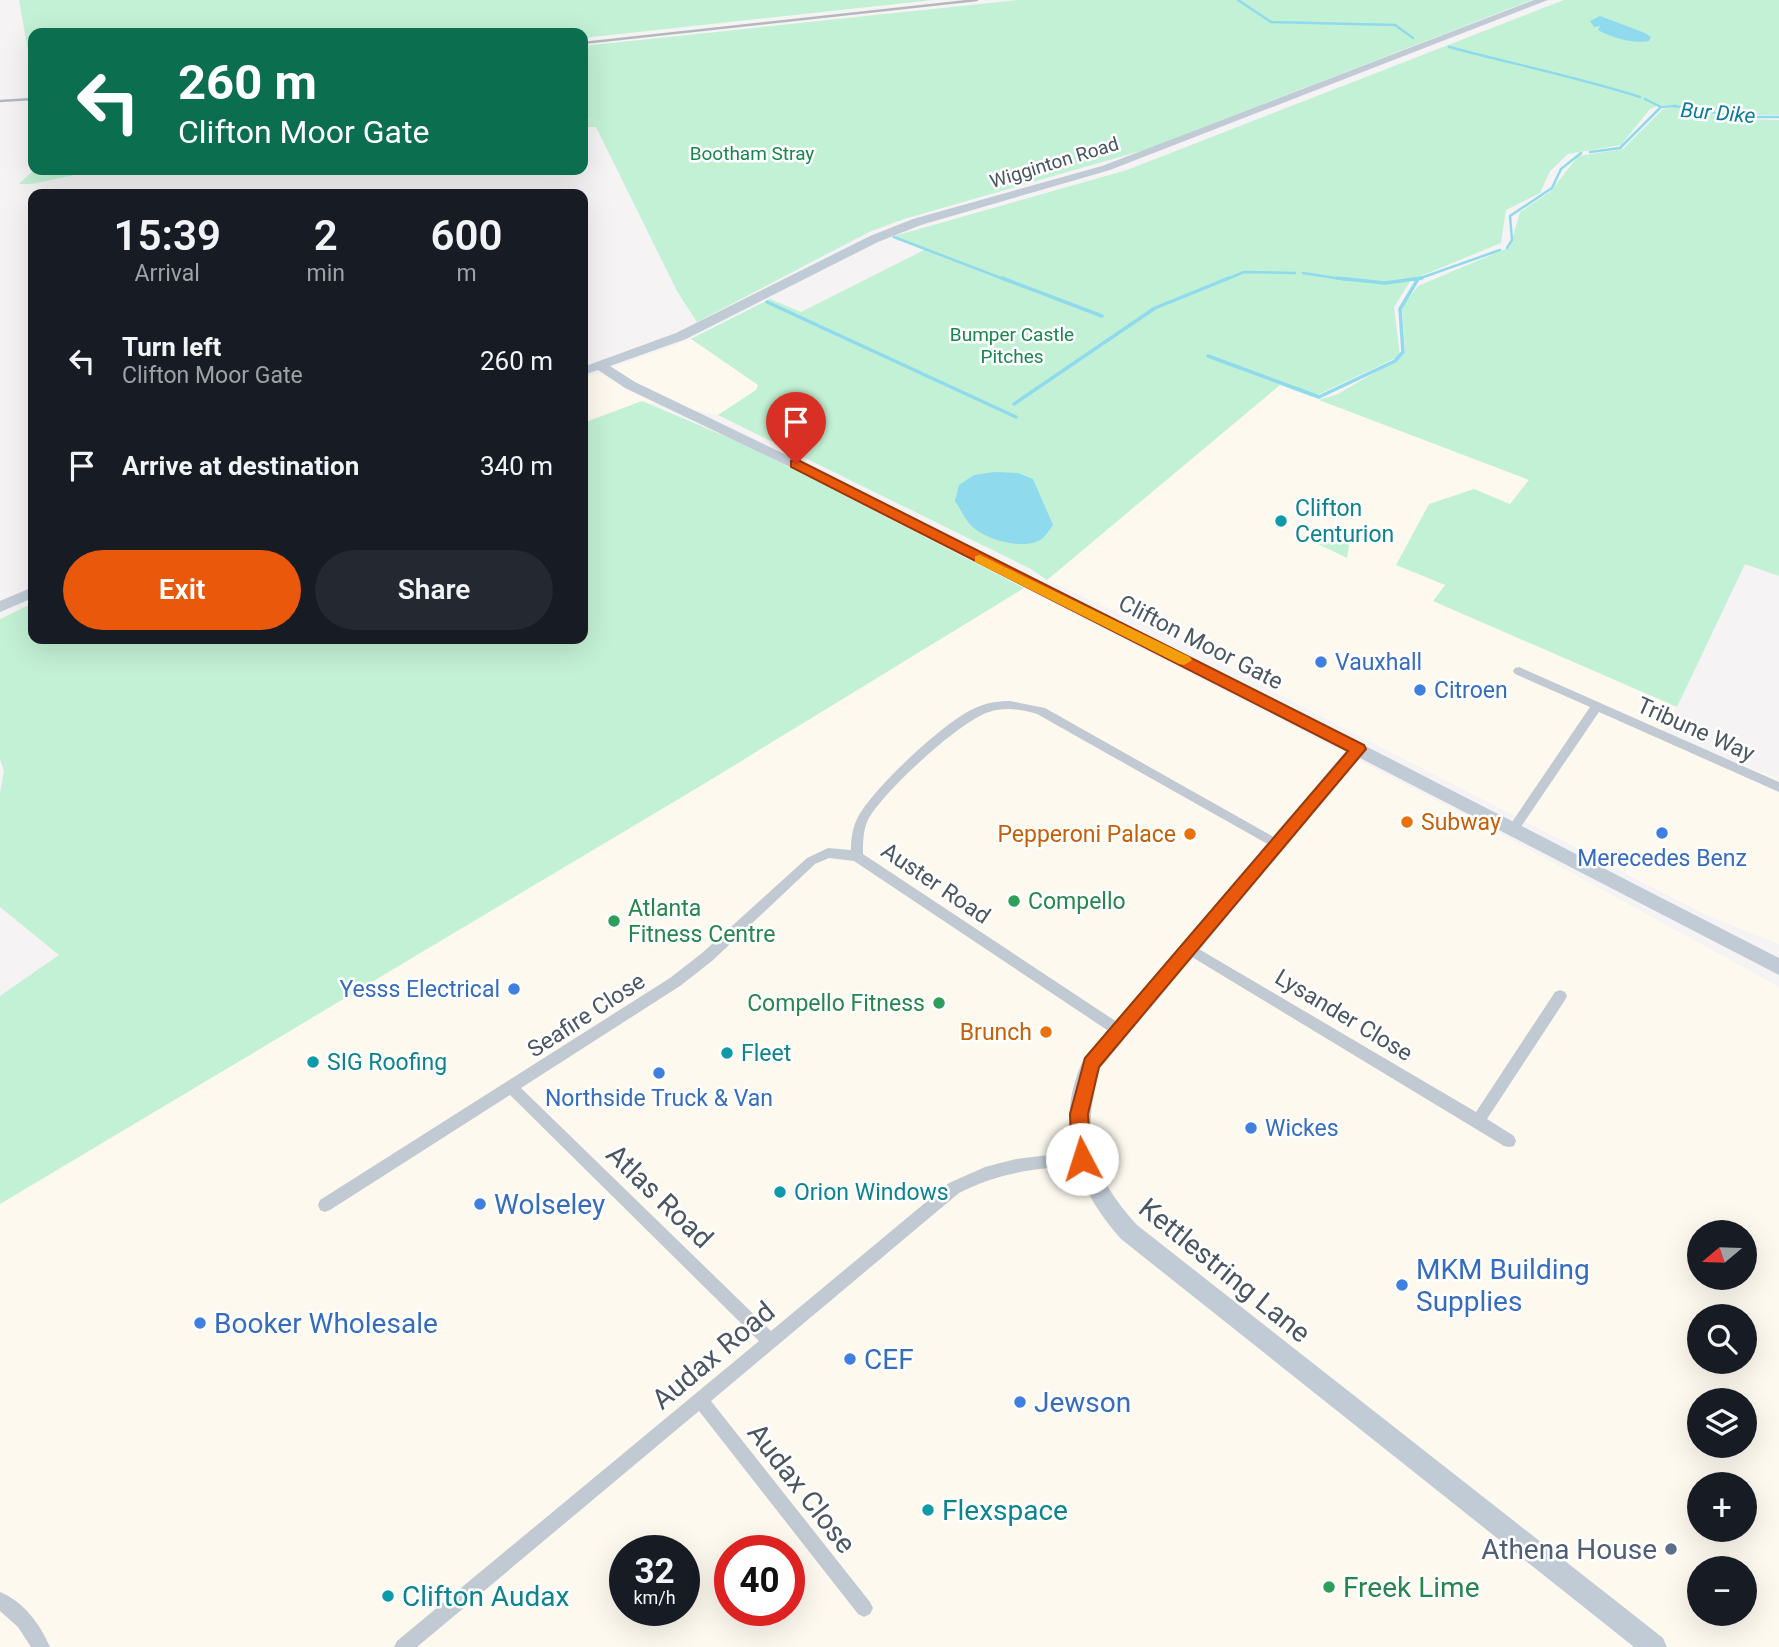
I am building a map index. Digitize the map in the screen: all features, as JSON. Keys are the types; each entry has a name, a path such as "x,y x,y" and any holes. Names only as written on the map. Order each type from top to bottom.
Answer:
{"street":[{"name":"Wigginton Road","path":"588,369 681,336 874,239 917,222 1106,168 1543,0"},
{"name":"Clifton Moor Gate","path":"599,365 630,385 796,464 1514,828 1779,967"},
{"path":"0,607 28,594"},
{"name":"Tribune Way","path":"1519,671 1779,787"},
{"name":"Auster Road","path":"1118,1030 857,856 857,839 863,817 882,794 963,718 1000,705 1023,705 1041,711 1275,844"},
{"path":"1514,828 1597,706"},
{"name":"Kettlestring Lane","path":"1358,749 1187,947 1091,1064 1082,1093 1078,1133 1082,1159 1110,1212 1129,1232 1654,1647"},
{"name":"Seafire Close","path":"324,1205 512,1088 692,969 811,861 828,853 844,852 857,856"},
{"name":"Lysander Close","path":"1187,947 1509,1141"},
{"path":"1478,1121 1560,996"},
{"name":"Atlas Road","path":"512,1088 771,1342"},
{"name":"Audax Road","path":"403,1647 954,1188 989,1171 1031,1160 1082,1159"},
{"name":"Audax Close","path":"700,1400 864,1608"},
{"path":"0,1601 14,1609 41,1647"}],"shaded area":[{"path":"691,339 758,385 756,390 718,415 642,401 588,421 588,376"},
{"path":"1280,385 1529,480 1510,504 1474,489 1445,585 1434,601 1677,707 1661,734 1779,779 1779,944 1704,914 1255,682 1228,667 1220,656 1221,648 1195,635 1184,639 1173,638 1047,580"},
{"path":"1024,588 1492,829 1779,987 1779,1647 0,1647 0,1204 707,782"}],"green space":[{"path":"19,0 933,0 588,37 588,28 28,28 28,50"},
{"name":"Bootham Stray","path":"1019,0 1532,0 1144,150 904,219 869,232 697,322 677,291 596,127 588,127 588,119 592,119 588,119 588,45"},
{"name":"Bumper Castle Pitches","path":"1564,0 1779,0 1779,115 1738,115 1678,105 1658,105 1650,109 1621,145 1568,154 1550,171 1540,193 1506,210 1501,243 1411,280 1394,307 1400,356 1313,397 1280,385 1047,580 1031,569 718,415 756,390 758,385 691,339 770,299 801,312 924,250 891,237 1127,170"},
{"path":"1676,107 1736,119 1779,120 1779,576 1745,564 1677,707 1433,601 1445,585 1396,565 1429,504 1474,489 1510,504 1529,480 1319,400 1338,394 1401,357 1405,350 1402,307 1418,286 1510,247 1520,212 1551,191 1578,156 1623,149 1663,109"},
{"path":"29,175 74,175 31,184 19,184"},
{"path":"642,401 748,446 1024,588 707,782 0,1204 0,996 59,955 0,907 0,793 4,771 0,759 0,619 28,605 28,644 588,644 588,421"},
{"path":"1330,531 1350,540 1347,558 1318,544"}],"water":[{"path":"1600,16 1651,37 1649,41 1636,42 1610,36 1598,30 1600,26 1594,27 1590,21"},
{"path":"1018,473 1033,479 1053,525 1043,538 1028,544 999,541 982,533 967,520 955,501 959,485 974,475"}],"waterway":[{"path":"1238,0 1271,22 1395,25 1413,38"},
{"path":"1449,47 1640,97"},
{"path":"1645,99 1661,107"},
{"name":"Bur Dike","path":"1661,107 1675,106 1740,117 1779,117"},
{"name":"Bur Dike","path":"1590,152 1620,148 1661,107"},
{"name":"Bur Dike","path":"1507,248 1512,240 1510,216 1552,188 1561,169 1581,153"},
{"path":"894,237 1006,280"},
{"name":"Bur Dike","path":"1420,278 1500,250"},
{"path":"1225,280 1244,272 1295,273"},
{"path":"1303,273 1348,280"},
{"path":"1002,278 1102,316"},
{"path":"1014,404 1155,308 1229,278"},
{"path":"1337,278 1385,283 1420,278"},
{"name":"Bur Dike","path":"1415,280 1420,278"},
{"path":"1208,356 1319,397 1395,361 1403,352 1400,309 1418,279"},
{"path":"767,302 1016,417"}],"railway":[{"path":"588,42 977,0"},
{"path":"0,101 28,99"}],"slow traffic":[{"path":"980,559 1184,660"}],"place":[{"name":"Clifton Centurion","path":"1281,521"},
{"name":"Vauxhall","path":"1321,662"},
{"name":"Citroen","path":"1420,690"},
{"name":"Subway","path":"1407,822"},
{"name":"Merecedes Benz","path":"1662,833"},
{"name":"Pepperoni Palace","path":"1190,834"},
{"name":"Compello","path":"1014,901"},
{"name":"Atlanta Fitness Centre","path":"614,921"},
{"name":"Yesss Electrical","path":"514,989"},
{"name":"Compello Fitness","path":"939,1003"},
{"name":"Brunch","path":"1046,1032"},
{"name":"Fleet","path":"727,1053"},
{"name":"SIG Roofing","path":"313,1062"},
{"name":"Northside Truck & Van","path":"659,1073"},
{"name":"Wickes","path":"1251,1128"},
{"name":"Orion Windows","path":"780,1192"},
{"name":"Wolseley","path":"480,1204"},
{"name":"MKM Building Supplies","path":"1402,1285"},
{"name":"Booker Wholesale","path":"200,1323"},
{"name":"CEF","path":"850,1359"},
{"name":"Jewson","path":"1020,1402"},
{"name":"Flexspace","path":"928,1510"},
{"name":"Athena House","path":"1671,1549"},
{"name":"Freek Lime","path":"1329,1587"},
{"name":"Clifton Audax","path":"388,1596"}],"route":[{"path":"796,464 1358,749 1187,947 1091,1064 1079,1114 1078,1133 1082,1159"}]}
